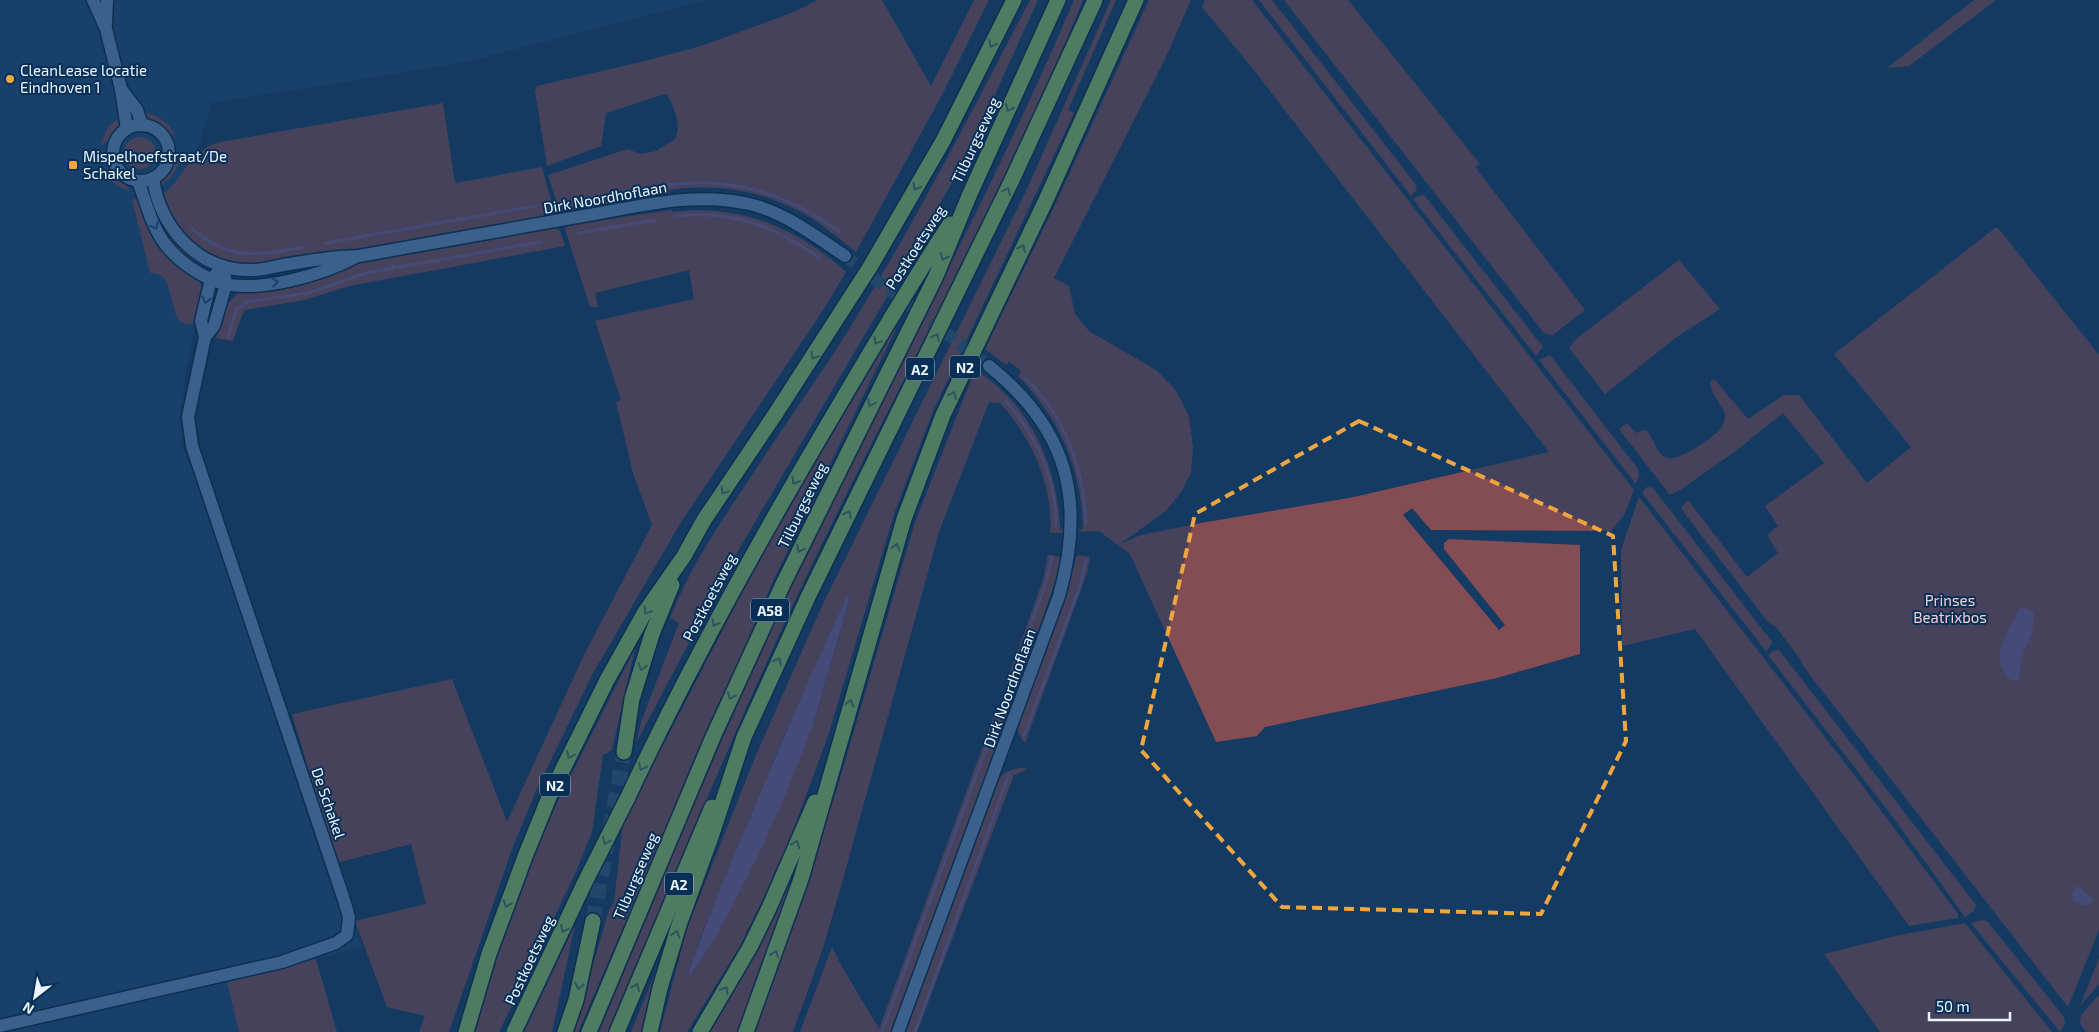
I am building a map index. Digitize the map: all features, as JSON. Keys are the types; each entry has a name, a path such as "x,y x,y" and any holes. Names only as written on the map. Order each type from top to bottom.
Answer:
{"highway":[{"name":"Tilburgseweg","path":"684,556 704,520 801,376 870,267 943,141 1014,0"},
{"name":"Tilburgseweg","path":"589,1032 713,737 782,584 936,276 969,196 1058,0"},
{"name":"A2","path":"617,1032 700,832 808,597 1011,182 1095,0"},
{"name":"N2","path":"700,1032 750,947 769,908 837,750 904,519 943,415 1046,200 1136,0"},
{"name":"Postkoetsweg","path":"514,1032 668,712 750,558 921,268 969,196"},
{"path":"624,752 632,700 652,634 684,556"},
{"name":"N2","path":"466,1032 493,945 550,795 607,680 645,612 684,556"},
{"path":"650,1032 660,988 679,925 744,737"},
{"path":"746,1032 801,879 837,750"},
{"path":"565,1032 576,1000 593,921"}],"street":[{"path":"93,0 106,29 121,89 127,129"},
{"path":"106,0 106,29"},
{"path":"121,89 137,110 142,125"},
{"path":"142,125 162,134 168,147 167,162 164,169 153,178 138,181 126,177 120,172 113,156 116,140 127,129 142,125"},
{"path":"153,178 158,203 172,229 185,244 223,267"},
{"path":"138,181 149,213 164,242 184,263 211,280 226,284"},
{"name":"Dirk Noordhoflaan","path":"223,267 254,270 338,256 359,256 657,204 716,199 749,204 772,212 798,225 844,256"},
{"name":"Dirk Noordhoflaan","path":"226,284 256,285 302,278 337,267 359,256"},
{"name":"De Schakel","path":"0,1026 282,962 336,943 347,935 349,917 344,900 192,446 188,417 205,337 201,321 211,280 223,267"},
{"name":"De Schakel","path":"205,337 214,326 226,284 223,267"},
{"name":"Dirk Noordhoflaan","path":"898,1032 1059,596 1070,545 1070,499 1059,454 1035,412 1016,389 989,366"}],"highlighted area":[{"path":"1359,421 1613,536 1626,741 1541,914 1282,907 1141,750 1195,514"}],"shaded area":[{"path":"0,0 706,0 461,63 212,103 189,178 210,254 188,360 180,412 182,445 205,501 362,947 227,982 239,1032 0,1032"},
{"path":"847,597 850,598 812,728 787,791 760,852 716,937 690,976 689,972 725,876 796,708"},
{"path":"2026,608 2033,612 2034,625 2022,657 2018,681 2016,681 2005,674 2001,666 2001,649 2006,633 2019,609"},
{"path":"2076,887 2080,887 2093,900 2092,903 2085,906 2073,901 2072,892"}],"green space":[{"path":"818,0 882,0 931,86 974,0 989,0 943,93 856,252 813,219 779,202 743,191 706,187 669,190 669,194 560,214 548,175 628,149 640,154 656,151 675,139 678,128 677,122 667,94 606,113 601,146 547,166 535,91 537,86 704,45 794,12"},
{"path":"1030,0 1038,0 967,156 735,556 636,743 641,722 679,623 670,618 704,549 859,313 911,225"},
{"path":"1074,0 1083,0 1017,150 835,518 774,646 609,1032 599,1032 692,808 765,641 826,513 972,222"},
{"path":"1111,0 1116,0 1068,110 1074,113 933,411 894,514 828,736 782,860 740,946 687,1032 660,1032 687,928 756,755 822,606 1027,189","holes":["847,598 850,599 812,728 689,972 702,933 783,738"]},
{"path":"1149,0 1191,0 1165,59 1054,278 1069,286 1075,314 1089,331 1156,370 1175,389 1189,416 1193,448 1191,473 1181,492 1167,510 1120,544 1141,535 1354,497 1549,452 1253,69 1202,7 1205,0 1252,0 1634,490 1624,515 1611,531 1431,530 1412,508 1403,515 1499,630 1505,625 1444,549 1444,543 1449,539 1580,545 1580,654 1497,678 1265,727 1257,736 1216,742 1130,554 1099,531 1079,532 1079,530 1083,529 1082,507 1078,486 1066,446 1057,427 1033,392 1018,376 1021,371 1009,361 1006,365 985,349 1055,205"},
{"path":"1259,0 1272,0 1417,186 1411,196"},
{"path":"1284,0 1348,0 1480,164 1475,167 1585,310 1553,335 1544,333"},
{"path":"1974,0 1996,0 1909,66 1887,68"},
{"path":"443,103 455,183 542,167 555,215 262,266 230,264 188,242 159,196 175,183 193,158 209,146 220,142"},
{"path":"143,112 162,119 175,135 157,126"},
{"path":"120,117 114,134 100,146 108,127"},
{"path":"140,137 146,138 151,142 155,147 155,159 151,164 146,168 140,169 134,168 129,164 125,159 124,153 125,147 129,142 134,138"},
{"path":"180,152 180,158 174,173 158,188 160,181"},
{"path":"103,169 112,171 131,192 111,181"},
{"path":"1424,195 1543,347 1536,356 1413,199"},
{"path":"132,199 141,200 147,219 200,283 203,290 197,321 188,324 179,320 167,283 158,274 150,273"},
{"path":"156,205 198,258 194,265 168,241 151,206"},
{"path":"672,210 673,212 721,211 744,215 766,222 808,243 846,272 818,318 681,522 592,675 536,791 512,849 449,1032 419,1032 425,1016 387,1007 355,921 426,904 411,844 336,863 292,714 452,679 507,822 584,655 652,525 633,473 616,402 621,400 595,321 694,299 689,270 595,293 598,307 590,307 565,229 567,225"},
{"path":"555,227 560,231 565,246 349,286 305,300 245,310 233,341 216,338 226,305 239,292 312,279 370,260"},
{"name":"Prinses Beatrixbos","path":"1995,228 1998,228 2099,355 2099,930 2068,1007 1803,666 1801,660 1776,627 1768,622 1682,510 1682,506 1688,500 1747,577 1778,553 1767,535 1778,526 1765,506 1824,463 1783,413 1733,453 1670,495 1619,429 1627,423 1636,433 1644,430 1647,431 1658,451 1664,457 1673,458 1696,448 1722,426 1725,413 1712,391 1710,382 1714,379 1748,419 1784,395 1799,395 1867,483 1911,447 1834,354"},
{"path":"1679,260 1720,309 1678,336 1605,394 1569,348 1576,339"},
{"path":"894,327 896,329 774,579 578,1032 573,1032 609,910 614,902 623,823 755,567"},
{"path":"1550,355 1638,469 1639,476 1636,484 1539,360"},
{"path":"975,370 1011,400 1026,418 1047,460 1054,483 1060,529 1063,529 1063,533 1050,533 1050,515 1044,480 1038,463 1021,431 1000,403 989,402 939,532 823,948 793,1032 755,1032 760,1012 837,789 915,522"},
{"path":"1648,487 1653,488 1772,642 1766,651 1642,493"},
{"path":"1639,497 1865,789 1958,914 1958,918 1909,926 1695,629 1622,646 1621,550"},
{"path":"1048,555 1061,557 1059,570 1019,687 1006,683 1043,580"},
{"path":"1077,555 1090,557 1087,573 1025,743 1019,735 1017,726 1070,581"},
{"path":"635,648 612,750 603,755 592,832 575,874 499,1032 475,1032 496,959 533,856 558,801"},
{"path":"1779,650 1976,905 1974,911 1965,917 1889,812 1768,655 1773,651"},
{"path":"997,708 1009,713 892,1032 800,1032 832,947 879,1029"},
{"path":"1014,769 1028,769 1014,775 917,1032 904,1032 997,781 1002,775"},
{"path":"815,812 767,958 737,1032 707,1032"},
{"path":"1983,920 1988,922 2064,1017 2065,1024 2060,1032 1971,923"},
{"path":"1965,923 2052,1032 1880,1032 1824,954 1900,935"},
{"path":"575,925 552,1032 524,1032"},
{"path":"667,944 644,1032 631,1032"},
{"path":"2099,958 2099,984 2080,1006"},
{"path":"316,959 337,1032 239,1032 227,982"},
{"path":"2099,995 2099,1032 2086,1032 2080,1023 2081,1015"}],"waterway":[{"path":"669,185 716,184 738,186 759,191 780,198 800,208 840,232"},
{"path":"572,201 647,188"},
{"path":"326,243 536,206"},
{"path":"676,216 697,215 735,218 769,229 820,258"},
{"path":"579,233 655,220"},
{"path":"192,229 220,247 245,253 258,254 304,247"},
{"path":"392,265 393,268 541,242"},
{"path":"228,338 236,310 246,302 308,293 366,273 393,268"},
{"path":"1025,378 1051,409 1070,444 1081,483 1086,523"},
{"path":"1006,401 1027,429 1043,459 1053,491 1056,525"},
{"path":"1010,682 1046,583 1052,557"},
{"path":"1024,735 1079,589 1086,560"},
{"path":"882,1032 1001,708"},
{"path":"915,1032 1009,774"}],"tunnel":[{"path":"845,256 989,366"},
{"path":"593,921 624,752"}],"place":[{"name":"CleanLease locatie Eindhoven 1","path":"10,79"},
{"name":"Mispelhoefstraat/De Schakel","path":"73,165"}]}
